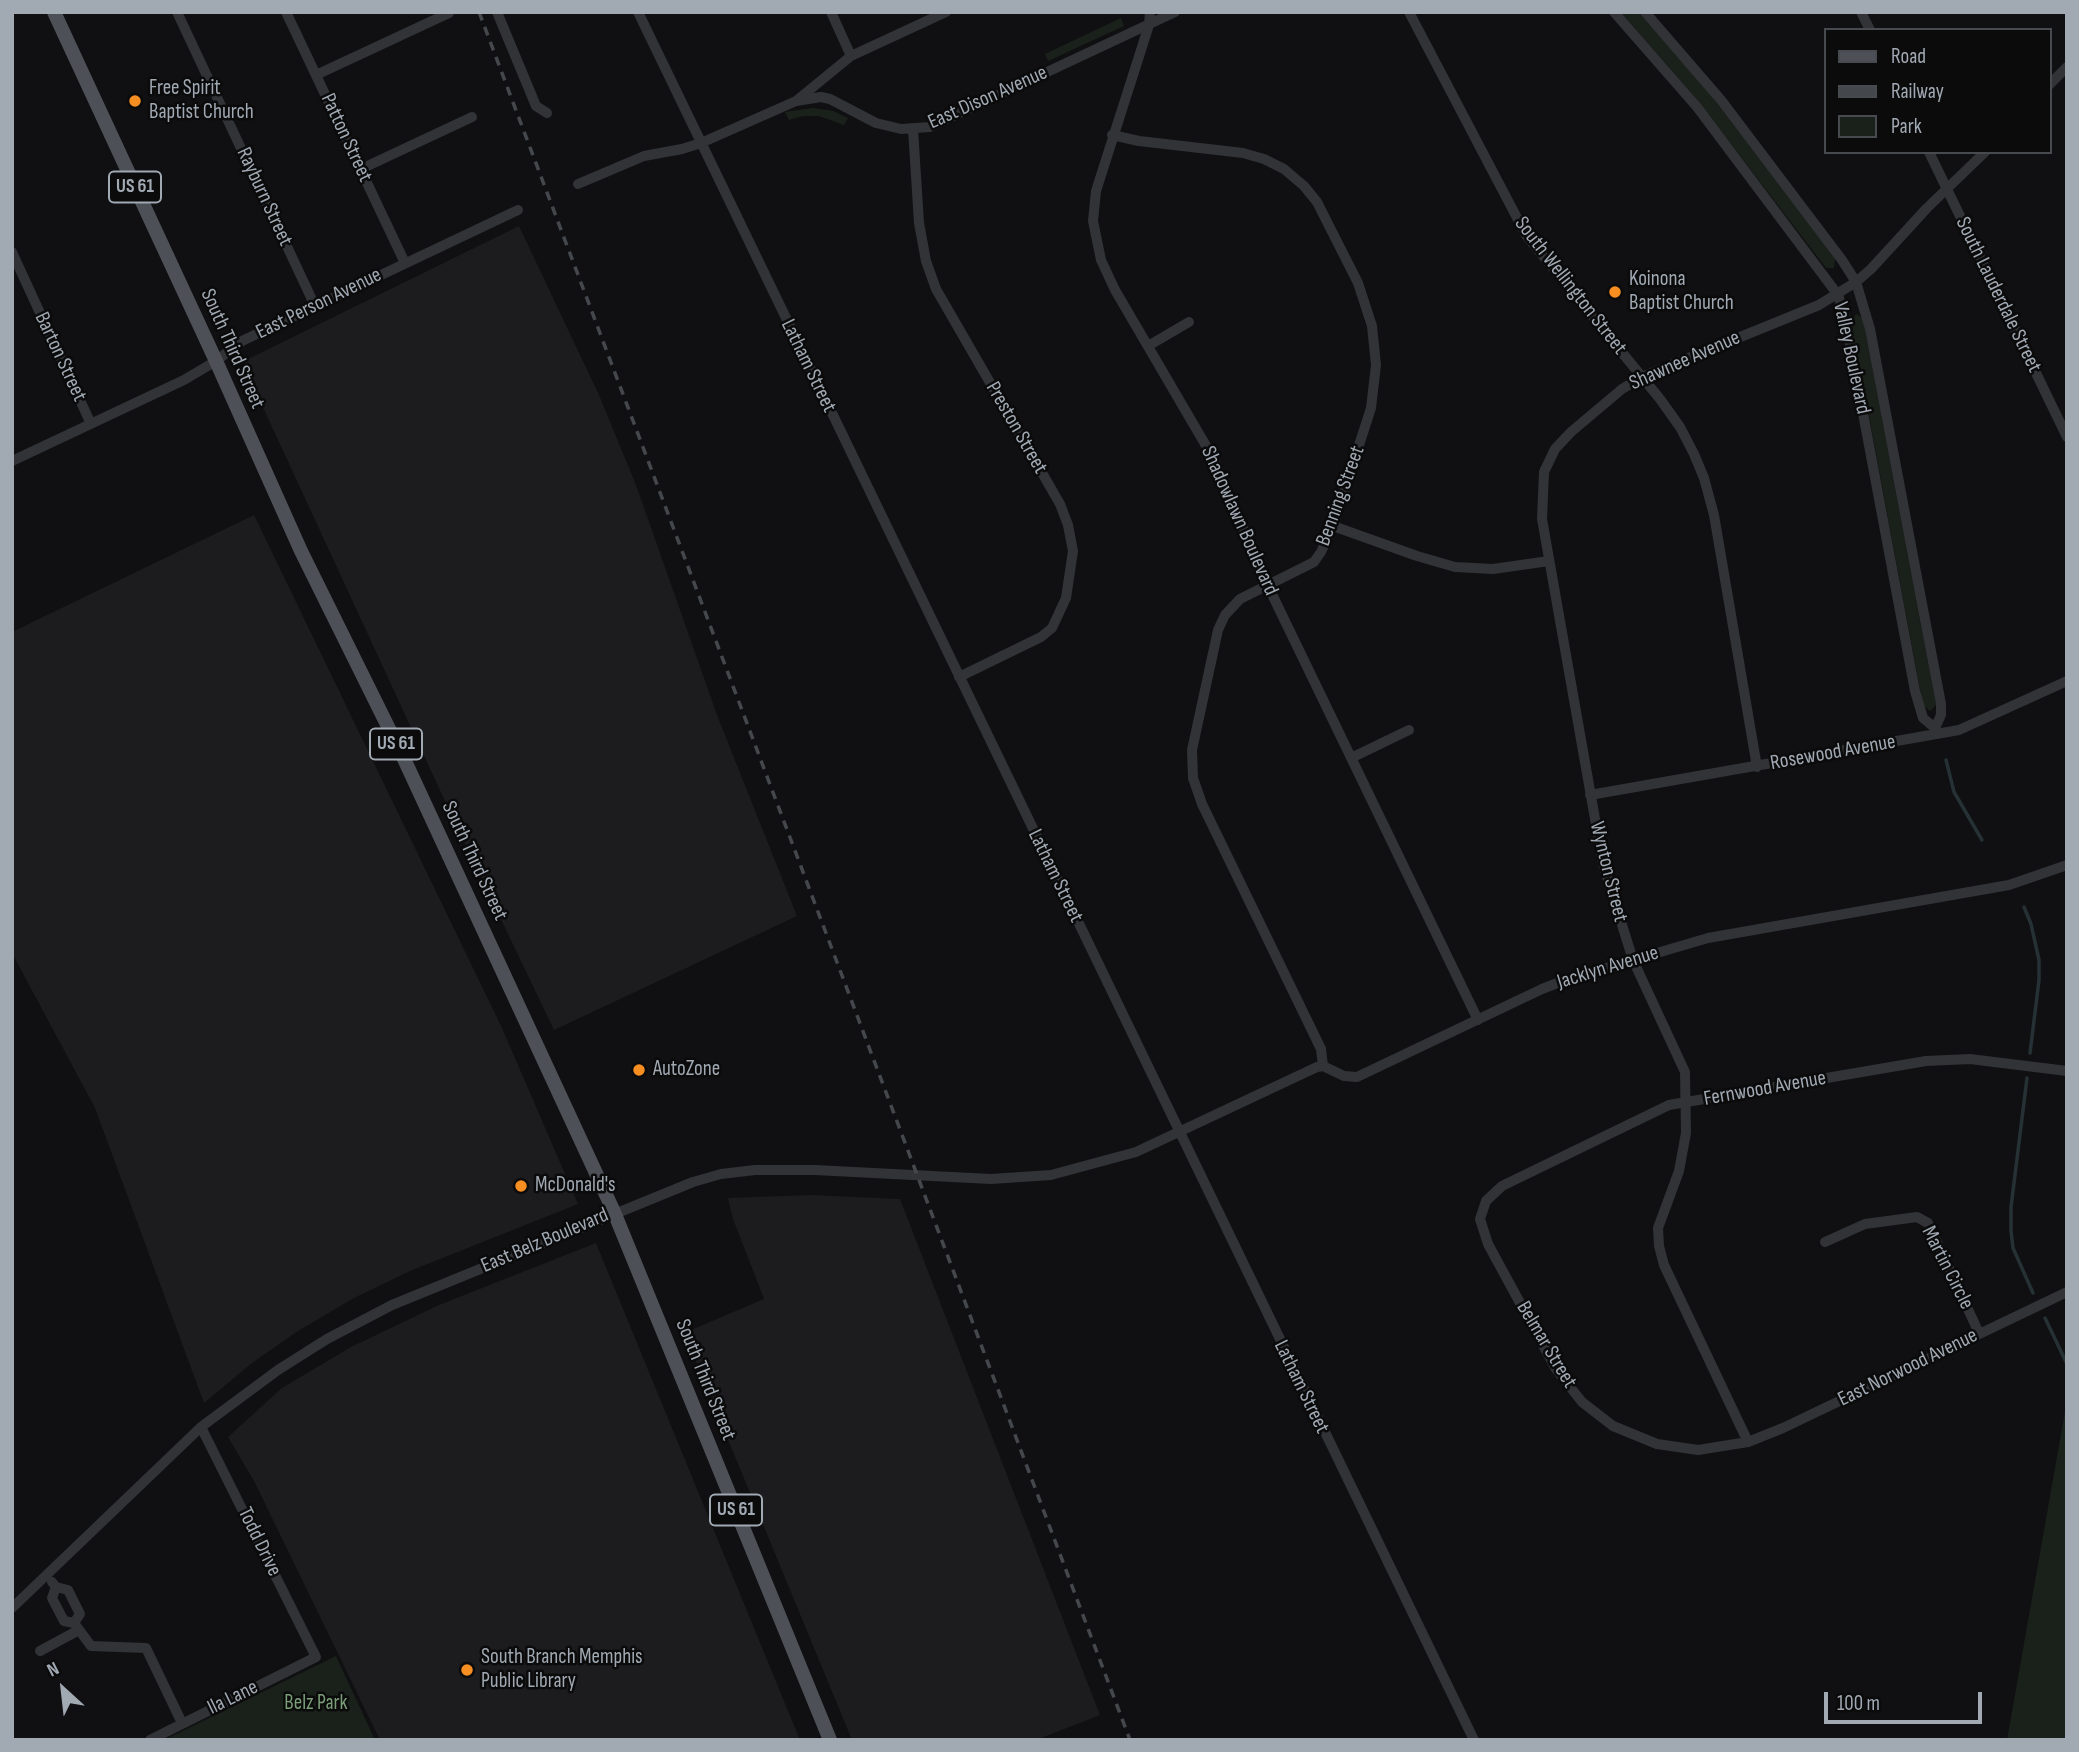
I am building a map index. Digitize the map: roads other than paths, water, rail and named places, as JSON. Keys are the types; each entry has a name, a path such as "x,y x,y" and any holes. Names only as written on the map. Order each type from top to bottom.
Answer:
{"main road":[{"name":"South Third Street","path":"54,12 216,361 300,551 405,761 614,1213 830,1740"}],"street":[{"name":"Rayburn Street","path":"177,12 315,306"},
{"name":"Patton Street","path":"286,12 405,263"},
{"path":"497,12 536,106 547,113"},
{"name":"Latham Street","path":"638,12 1474,1740"},
{"path":"831,12 851,56"},
{"path":"578,184 644,156 701,143 796,101 851,56 946,12"},
{"name":"Shadowlawn Boulevard","path":"1150,12 1149,24 1096,191 1094,233 1107,275 1217,468 1268,586 1478,1020"},
{"name":"East Dison Avenue","path":"796,101 821,97 830,99 876,124 892,128 913,129 939,124 1175,12"},
{"name":"South Wellington Street","path":"1409,12 1526,235 1665,406 1687,438 1699,464 1709,495 1757,767"},
{"name":"Valley Boulevard","path":"1615,12 1702,113 1838,295 1845,317 1915,691 1923,718 1936,731 1941,715 1939,693 1870,329 1856,282 1721,100 1646,12"},
{"path":"1861,12 1869,28"},
{"path":"316,75 449,13"},
{"path":"2051,83 2067,67"},
{"path":"361,169 472,117"},
{"name":"Preston Street","path":"913,129 919,223 926,261 936,289 1060,504 1068,525 1073,551 1066,598 1052,628 959,677"},
{"name":"Benning Street","path":"1112,135 1242,153 1264,159 1292,175 1317,202 1362,291 1372,326 1376,365 1368,417 1333,526 1314,562 1240,599 1228,610 1220,624 1193,742 1192,769 1202,804 1321,1049 1323,1066"},
{"name":"South Lauderdale Street","path":"1930,154 2067,437"},
{"name":"Shawnee Avenue","path":"1549,561 1541,509 1542,483 1547,464 1555,449 1571,432 1622,389 1642,377 1838,295 1871,269 1927,208 1983,154"},
{"name":"East Person Avenue","path":"12,461 184,380 242,341 518,210"},
{"name":"Barton Street","path":"12,252 91,424"},
{"path":"1148,346 1189,322"},
{"path":"1333,526 1455,567 1493,569 1549,561"},
{"name":"Wynton Street","path":"1549,561 1604,870 1633,960 1685,1072 1686,1133 1679,1171 1658,1228 1659,1247 1664,1265 1748,1442"},
{"name":"Rosewood Avenue","path":"1590,795 1968,727 2067,681"},
{"path":"1351,758 1409,730"},
{"name":"Jacklyn Avenue","path":"1323,1066 1344,1076 1357,1077 1551,985 1708,937 2009,885 2067,865"},
{"name":"Fernwood Avenue","path":"1486,1201 1503,1186 1669,1105 1926,1060 1970,1059 2067,1071"},
{"path":"1179,1132 1308,1070 1323,1066"},
{"name":"East Belz Boulevard","path":"12,1608 201,1427 278,1370 338,1333 392,1305 614,1213 700,1180 721,1174 755,1170 815,1170 991,1179 1051,1175 1136,1152 1179,1132"},
{"name":"Belmar Street","path":"1486,1201 1480,1219 1488,1244 1556,1370 1582,1402 1614,1426 1657,1444 1698,1450 1748,1442"},
{"name":"Martin Circle","path":"1825,1242 1865,1224 1917,1217 1928,1223 1979,1333"},
{"name":"East Norwood Avenue","path":"1748,1442 1783,1428 2067,1292"},
{"name":"Todd Drive","path":"201,1427 316,1657"},
{"path":"40,1651 77,1627 80,1614 68,1590 56,1587 47,1575"},
{"path":"56,1587 52,1598 64,1621 77,1627 91,1646 146,1648 182,1723"},
{"name":"Ila Lane","path":"150,1740 316,1657"}],"waterway":[{"path":"1946,760 1954,792 1982,840"},
{"path":"2024,907 2031,924 2039,960 2030,1053"},
{"path":"2027,1078 2011,1207 2011,1231 2013,1248 2033,1293"},
{"path":"2045,1318 2067,1364"}],"railway":[{"path":"479,12 1130,1740"}],"place":[{"name":"Free Spirit Baptist Church","path":"135,101"},
{"name":"Koinona Baptist Church","path":"1615,292"},
{"name":"AutoZone","path":"639,1070"},
{"name":"McDonald's","path":"521,1186"},
{"name":"South Branch Memphis Public Library","path":"467,1670"}],"park label":[{"name":"Belz Park","path":"316,1704"}]}
